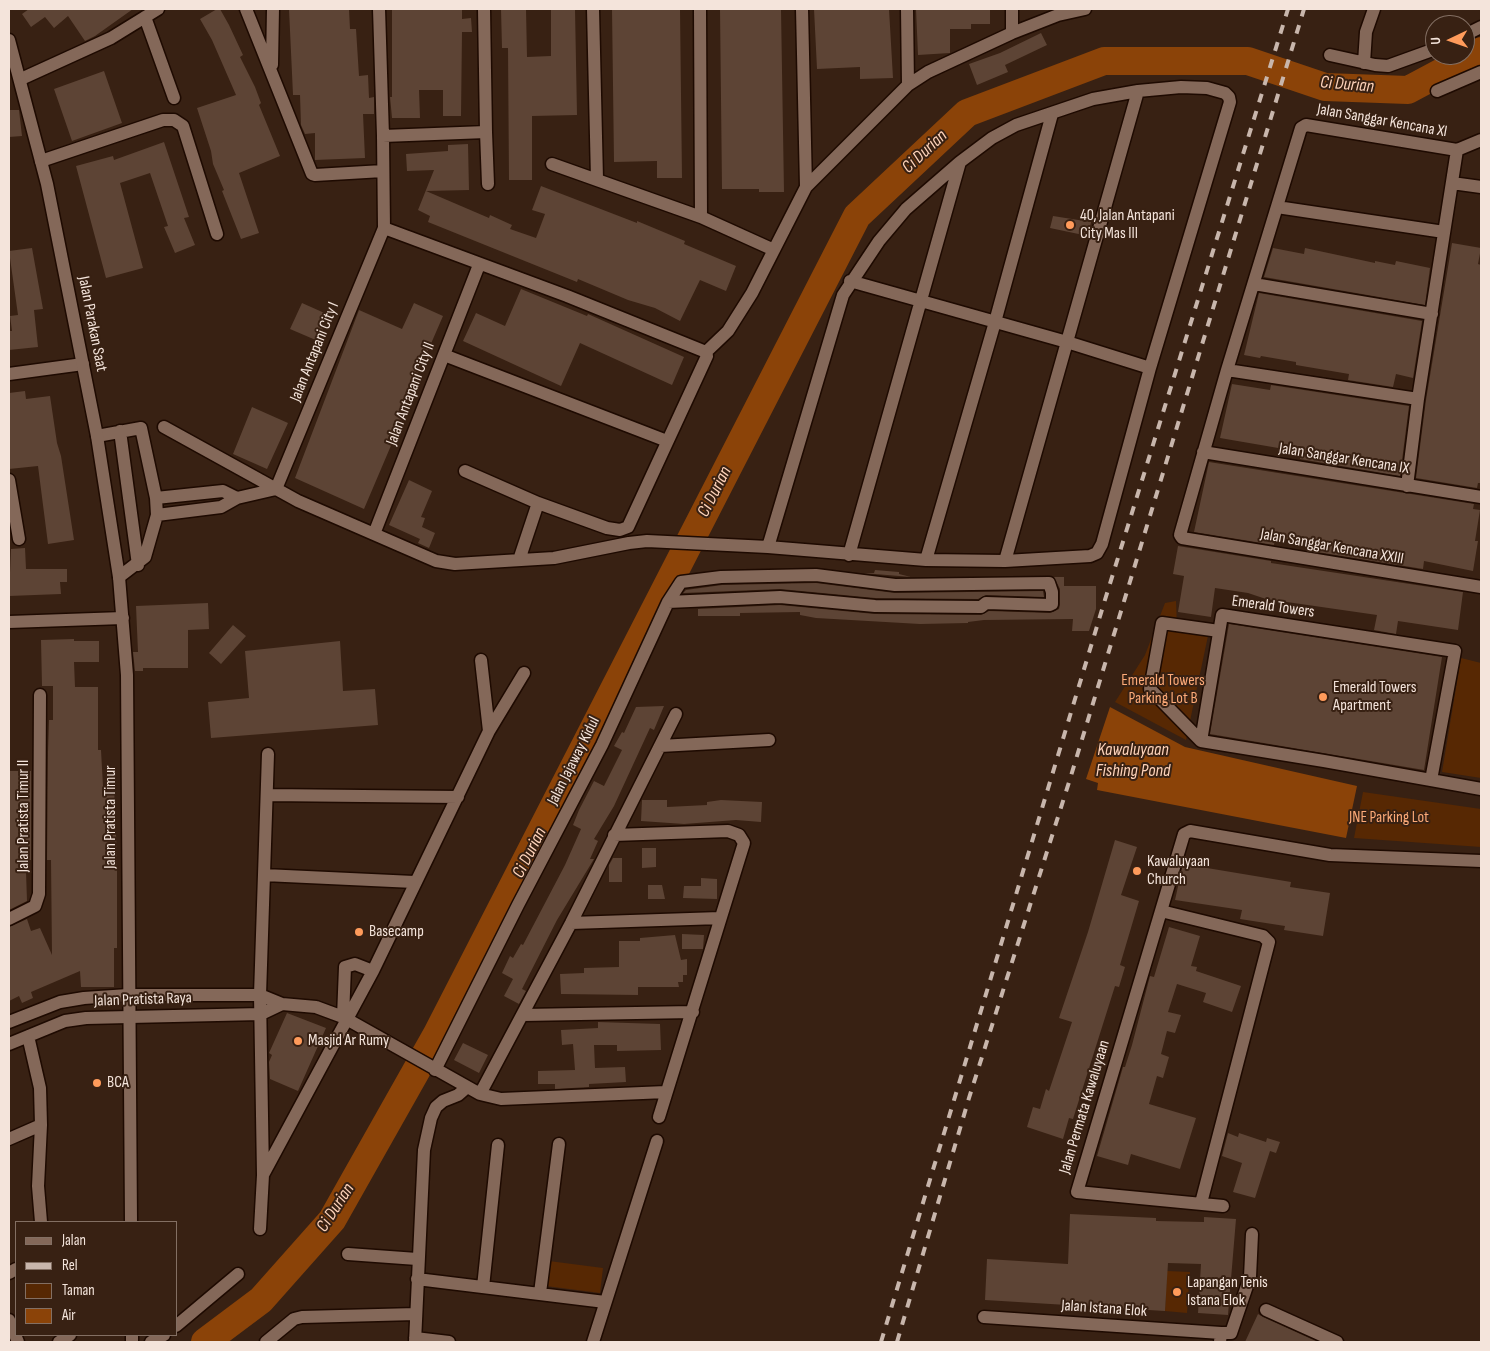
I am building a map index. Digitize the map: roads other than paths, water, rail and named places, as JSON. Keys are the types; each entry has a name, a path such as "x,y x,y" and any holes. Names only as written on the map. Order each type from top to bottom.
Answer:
{"street":[{"path":"21,80 111,38 158,9"},
{"path":"246,9 312,174 383,171"},
{"path":"272,70 273,9"},
{"path":"379,9 384,228 478,265 568,296 706,352"},
{"path":"484,9 488,184"},
{"path":"594,9 597,179"},
{"path":"700,9 701,217"},
{"path":"802,9 806,186"},
{"path":"907,9 908,85"},
{"path":"1012,9 1012,33"},
{"path":"466,470 538,503 607,528 620,530 628,527 707,356 706,352 728,332 752,293 806,186 908,85 953,59 1012,33 1058,15 1085,9"},
{"path":"1364,63 1366,32 1374,9"},
{"path":"144,17 174,98"},
{"name":"Jalan Parakan Saat","path":"9,40 41,161 83,364 97,436 119,577 123,618"},
{"path":"1330,55 1364,63 1388,66 1425,53"},
{"path":"1437,91 1481,72"},
{"path":"164,427 276,489 436,561 471,565 576,556 629,543 647,541 926,560 1005,561 1090,556 1097,553 1102,544 1150,368 1230,102 1225,93 1207,88 1181,87 1138,91 1093,99 1016,125 992,138 960,162 906,208 850,281 843,295 768,548"},
{"path":"1005,561 1138,91"},
{"path":"926,560 995,322 1052,114"},
{"path":"41,161 163,120 174,120 183,126 218,234"},
{"name":"Jalan Sanggar Kencana XI","path":"1277,206 1303,126 1306,124 1457,150"},
{"path":"383,136 486,132"},
{"path":"1407,486 1418,399 1457,150 1481,140"},
{"path":"849,555 960,162"},
{"path":"552,164 701,217 774,250"},
{"path":"1452,183 1481,186"},
{"path":"1203,452 1277,206 1444,232"},
{"name":"Jalan Antapani City I","path":"276,489 384,228"},
{"name":"Jalan Antapani City II","path":"374,534 478,265"},
{"path":"850,281 1067,342 1150,368"},
{"path":"1254,284 1432,314"},
{"path":"444,356 667,441"},
{"path":"9,374 83,364"},
{"path":"1227,370 1418,399"},
{"path":"97,436 141,428 156,498 157,515 150,546 145,557 138,565 119,577"},
{"path":"120,431 138,565"},
{"name":"Jalan Sanggar Kencana IX","path":"1203,452 1481,497"},
{"name":"Jalan Sanggar Kencana XXIII","path":"1203,452 1180,535 1182,538 1481,587"},
{"path":"9,480 19,539"},
{"path":"157,515 221,508 237,498 276,489"},
{"path":"156,498 223,491 237,498"},
{"path":"519,560 538,503"},
{"name":"Jalan Jajaway Kidul","path":"434,1069 602,745 668,602 681,582 721,577 816,575 896,585 1049,583 1052,592 1052,604 1030,606 986,603 981,607 905,607 780,597 668,602"},
{"name":"Emerald Towers","path":"1201,740 1222,615 1456,651 1431,780"},
{"path":"9,622 123,618"},
{"name":"Jalan Pratista Timur","path":"123,618 127,675 131,1221"},
{"path":"1219,631 1162,623 1150,689 1201,740 1481,789"},
{"path":"481,660 489,731"},
{"path":"263,1175 345,1018 373,971 414,882 489,731 524,673"},
{"name":"Jalan Pratista Timur II","path":"9,919 35,906 39,894 40,695"},
{"path":"480,1094 571,923 676,714"},
{"path":"660,746 769,740"},
{"path":"260,1229 263,1175 260,995 268,754"},
{"path":"268,794 458,796"},
{"path":"614,835 728,831 739,836 744,843 659,1118"},
{"name":"Jalan Permata Kawaluyaan","path":"1223,1206 1077,1192 1178,852 1186,831 1330,855 1481,860"},
{"path":"264,874 414,882"},
{"path":"1161,911 1263,936 1268,942 1201,1204"},
{"path":"571,923 720,918"},
{"path":"345,1018 345,967 355,964 373,971"},
{"name":"Jalan Pratista Raya","path":"9,1022 60,1002 84,998 128,995 260,995"},
{"path":"260,995 282,1004 316,1007 345,1018 400,1051 480,1094 501,1099 666,1092"},
{"path":"84,998 86,1018"},
{"name":"Jalan Pratista Raya","path":"9,1044 66,1022 86,1018 128,1015 261,1014 282,1004"},
{"path":"523,1014 692,1012"},
{"path":"28,1036 40,1088 41,1125 38,1186 42,1221"},
{"path":"449,1342 415,1340 424,1150 431,1118 436,1107 443,1101 458,1096 466,1088"},
{"path":"9,1139 41,1125"},
{"path":"593,1342 656,1141"},
{"path":"540,1293 559,1144"},
{"path":"483,1287 498,1145"},
{"name":"Jalan Istana Elok","path":"984,1317 1221,1338 1231,1333 1250,1277 1252,1234"},
{"path":"348,1254 418,1259"},
{"path":"178,1324 238,1274"},
{"path":"417,1279 605,1302"},
{"path":"1266,1310 1337,1342"},
{"path":"266,1342 294,1319 302,1317 416,1314"},
{"path":"9,1320 15,1335"},
{"path":"151,1342 162,1336"}],"water":[{"name":"Kawaluyaan Fishing Pond","path":"1110,707 1185,747 1357,786 1346,838 1097,790 1098,783 1086,779"}],"waterway":[{"name":"Ci Durian","path":"205,1342 261,1300 332,1220 437,1034 857,216 967,113 1104,61 1248,61 1325,87 1408,90 1481,51"}],"railway":[{"path":"881,1342 1104,603 1288,9"},
{"path":"897,1342 969,1098 1070,779 1304,9"}],"place":[{"name":"40, Jalan Antapani City Mas III","path":"1070,225"},
{"name":"Emerald Towers Apartment","path":"1323,697"},
{"name":"Kawaluyaan Church","path":"1137,871"},
{"name":"Basecamp","path":"359,932"},
{"name":"Masjid Ar Rumy","path":"298,1041"},
{"name":"BCA","path":"97,1083"},
{"name":"Lapangan Tenis Istana Elok","path":"1177,1292"}],"park label":[{"name":"Emerald Towers Parking Lot B","path":"1163,690"},
{"name":"JNE Parking Lot","path":"1389,818"}]}
